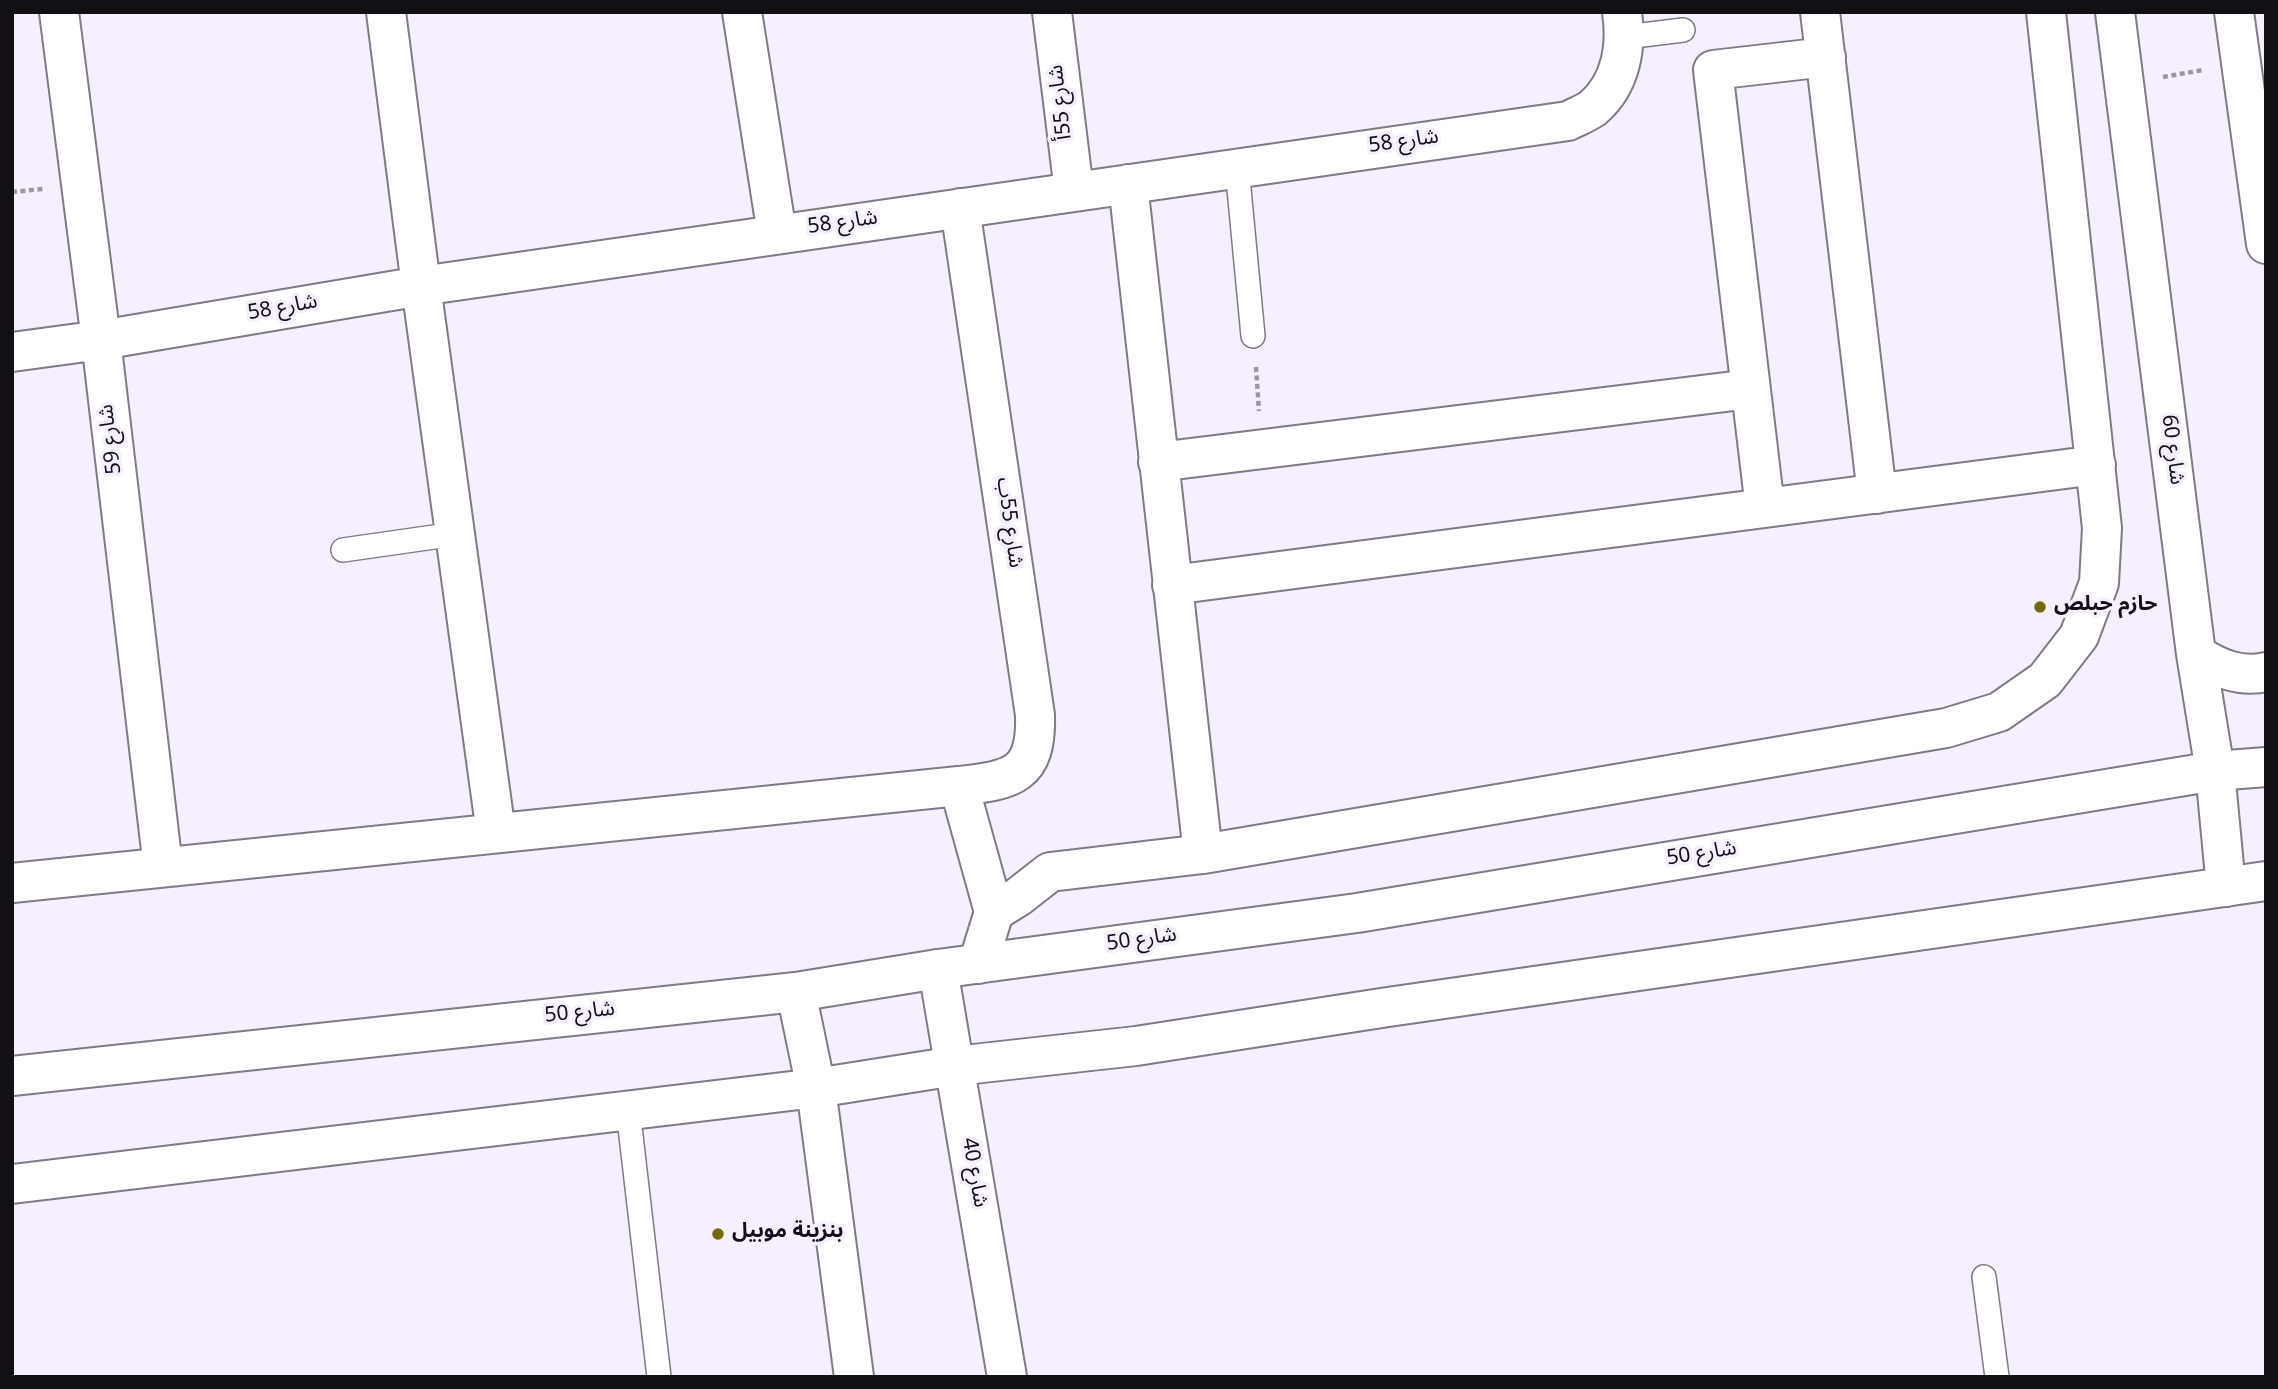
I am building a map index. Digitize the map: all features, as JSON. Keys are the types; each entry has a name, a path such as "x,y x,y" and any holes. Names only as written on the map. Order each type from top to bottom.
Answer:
{"street":[{"path":"386,12 495,833"},
{"path":"742,12 777,234"},
{"name":"شارع 55أ","path":"1052,12 1074,191"},
{"path":"1820,12 1877,494"},
{"path":"994,912 1050,872 1203,854 1946,728 1999,712 2045,680 2079,636 2099,583 2102,528 2046,12"},
{"name":"شارع 60","path":"2115,12 2196,654 2215,771 2226,887"},
{"path":"2234,12 2266,244"},
{"name":"شارع 59","path":"62,13 163,867"},
{"name":"شارع 58","path":"12,352 101,340 421,286 1568,121 1591,109 1609,91 1620,65 1624,25"},
{"path":"1765,508 1713,70 1826,57"},
{"path":"1128,184 1203,854"},
{"name":"شارع 55ب","path":"12,883 997,782 1014,774 1024,766 1032,753 1036,737 1033,701 960,208"},
{"path":"1158,463 1750,388"},
{"path":"1172,585 2096,466"},
{"path":"2196,654 2216,667 2239,674 2266,672"},
{"name":"شارع 50","path":"12,1076 796,992 938,969 1357,913 2215,771 2266,767"},
{"path":"959,786 994,912 978,964"},
{"path":"12,1184 816,1088 955,1066 1136,1046 1388,1007 2266,881"},
{"name":"شارع 40","path":"938,969 1007,1377"},
{"path":"796,992 816,1088 854,1377"}],"lane":[{"path":"1624,25 1683,30"},
{"path":"1237,168 1253,336"},
{"path":"343,550 455,534"},
{"path":"628,1110 659,1377"},
{"path":"1984,1278 1997,1377"}],"path":[{"path":"2124,83 2242,64"},
{"path":"1253,336 1263,450"}],"place":[{"name":"حازم حبلص","path":"2040,607"},
{"name":"بنزينة موبيل","path":"718,1234"}]}
